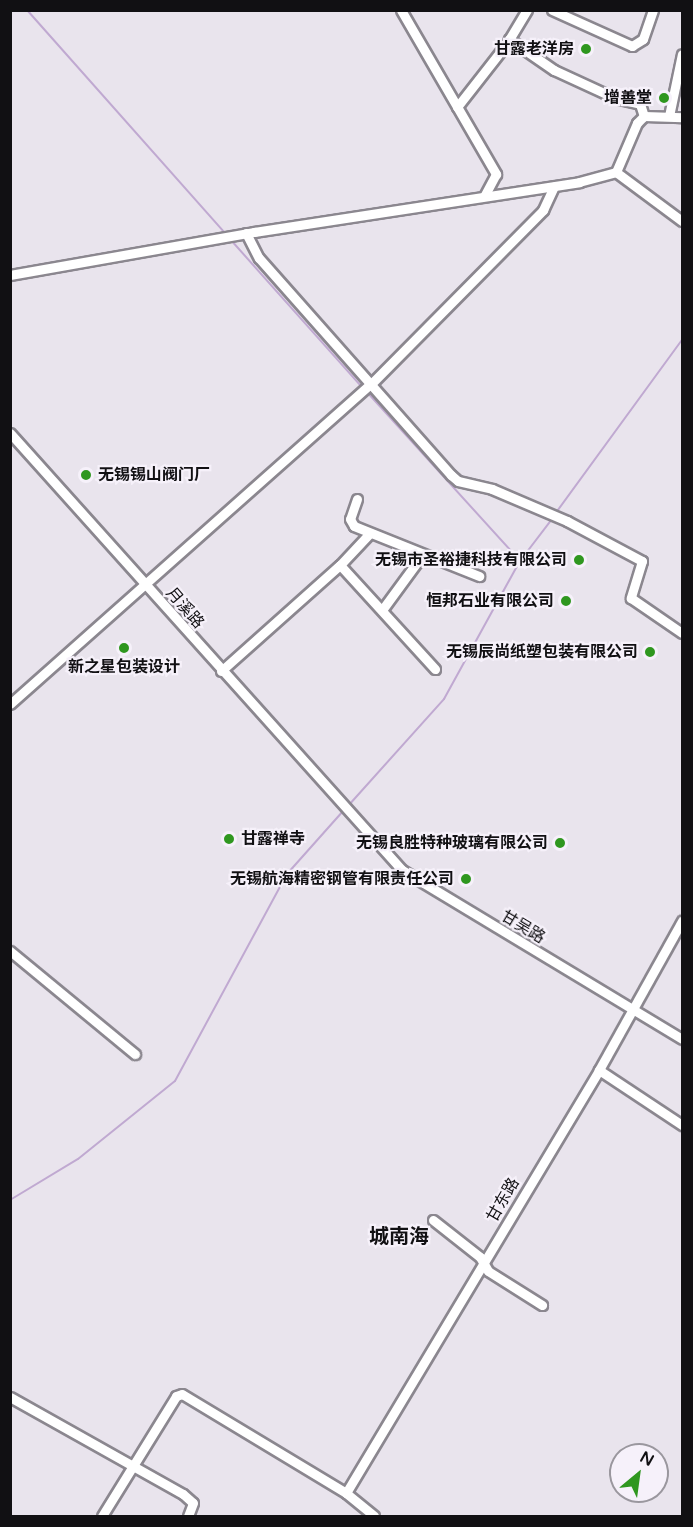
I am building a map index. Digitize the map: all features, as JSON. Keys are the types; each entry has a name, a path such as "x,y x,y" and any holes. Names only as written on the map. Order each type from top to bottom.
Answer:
{"street":[{"path":"401,10 496,174 485,195"},
{"path":"457,106 509,39 527,10"},
{"path":"552,10 632,46 643,39 652,10"},
{"path":"509,39 554,70 615,98 640,104 644,116"},
{"path":"669,116 682,54"},
{"path":"616,172 637,123 644,116 682,117"},
{"path":"10,275 246,233 554,186 616,172 682,221"},
{"path":"10,704 367,388 543,210 554,186"},
{"path":"246,233 259,258 367,388 458,481 492,489 567,520 642,561 630,590 631,598 682,633"},
{"name":"月溪路","path":"10,433 298,758 340,798"},
{"path":"357,499 351,523 370,533 479,576"},
{"path":"221,671 340,565 370,533"},
{"path":"382,610 423,554"},
{"path":"340,565 435,669"},
{"name":"甘吴路","path":"340,798 402,870 682,1039"},
{"name":"甘东路","path":"346,1493 599,1070 631,1008 682,921"},
{"path":"10,951 135,1054"},
{"path":"599,1070 682,1125"},
{"path":"433,1220 484,1263 488,1270 542,1305"},
{"path":"102,1516 176,1396 182,1394 346,1493 374,1516"},
{"path":"10,1397 133,1463 193,1501 188,1516"}],"waterway":[{"path":"27,10 226,234"},
{"path":"230,239 362,387"},
{"path":"555,514 682,340"},
{"path":"366,391 520,561"},
{"path":"348,806 444,699 520,561 552,519"},
{"path":"10,1200 78,1159 175,1081 287,874 344,810"}],"place":[{"name":"甘露老洋房","path":"586,49"},
{"name":"增善堂","path":"664,98"},
{"name":"无锡锡山阀门厂","path":"86,475"},
{"name":"无锡市圣裕捷科技有限公司","path":"579,560"},
{"name":"恒邦石业有限公司","path":"566,601"},
{"name":"新之星包装设计","path":"124,648"},
{"name":"无锡辰尚纸塑包装有限公司","path":"650,652"},
{"name":"甘露禅寺","path":"229,839"},
{"name":"无锡良胜特种玻璃有限公司","path":"560,843"},
{"name":"无锡航海精密钢管有限责任公司","path":"466,879"}],"district":[{"name":"城南海","path":"399,1237"}]}
